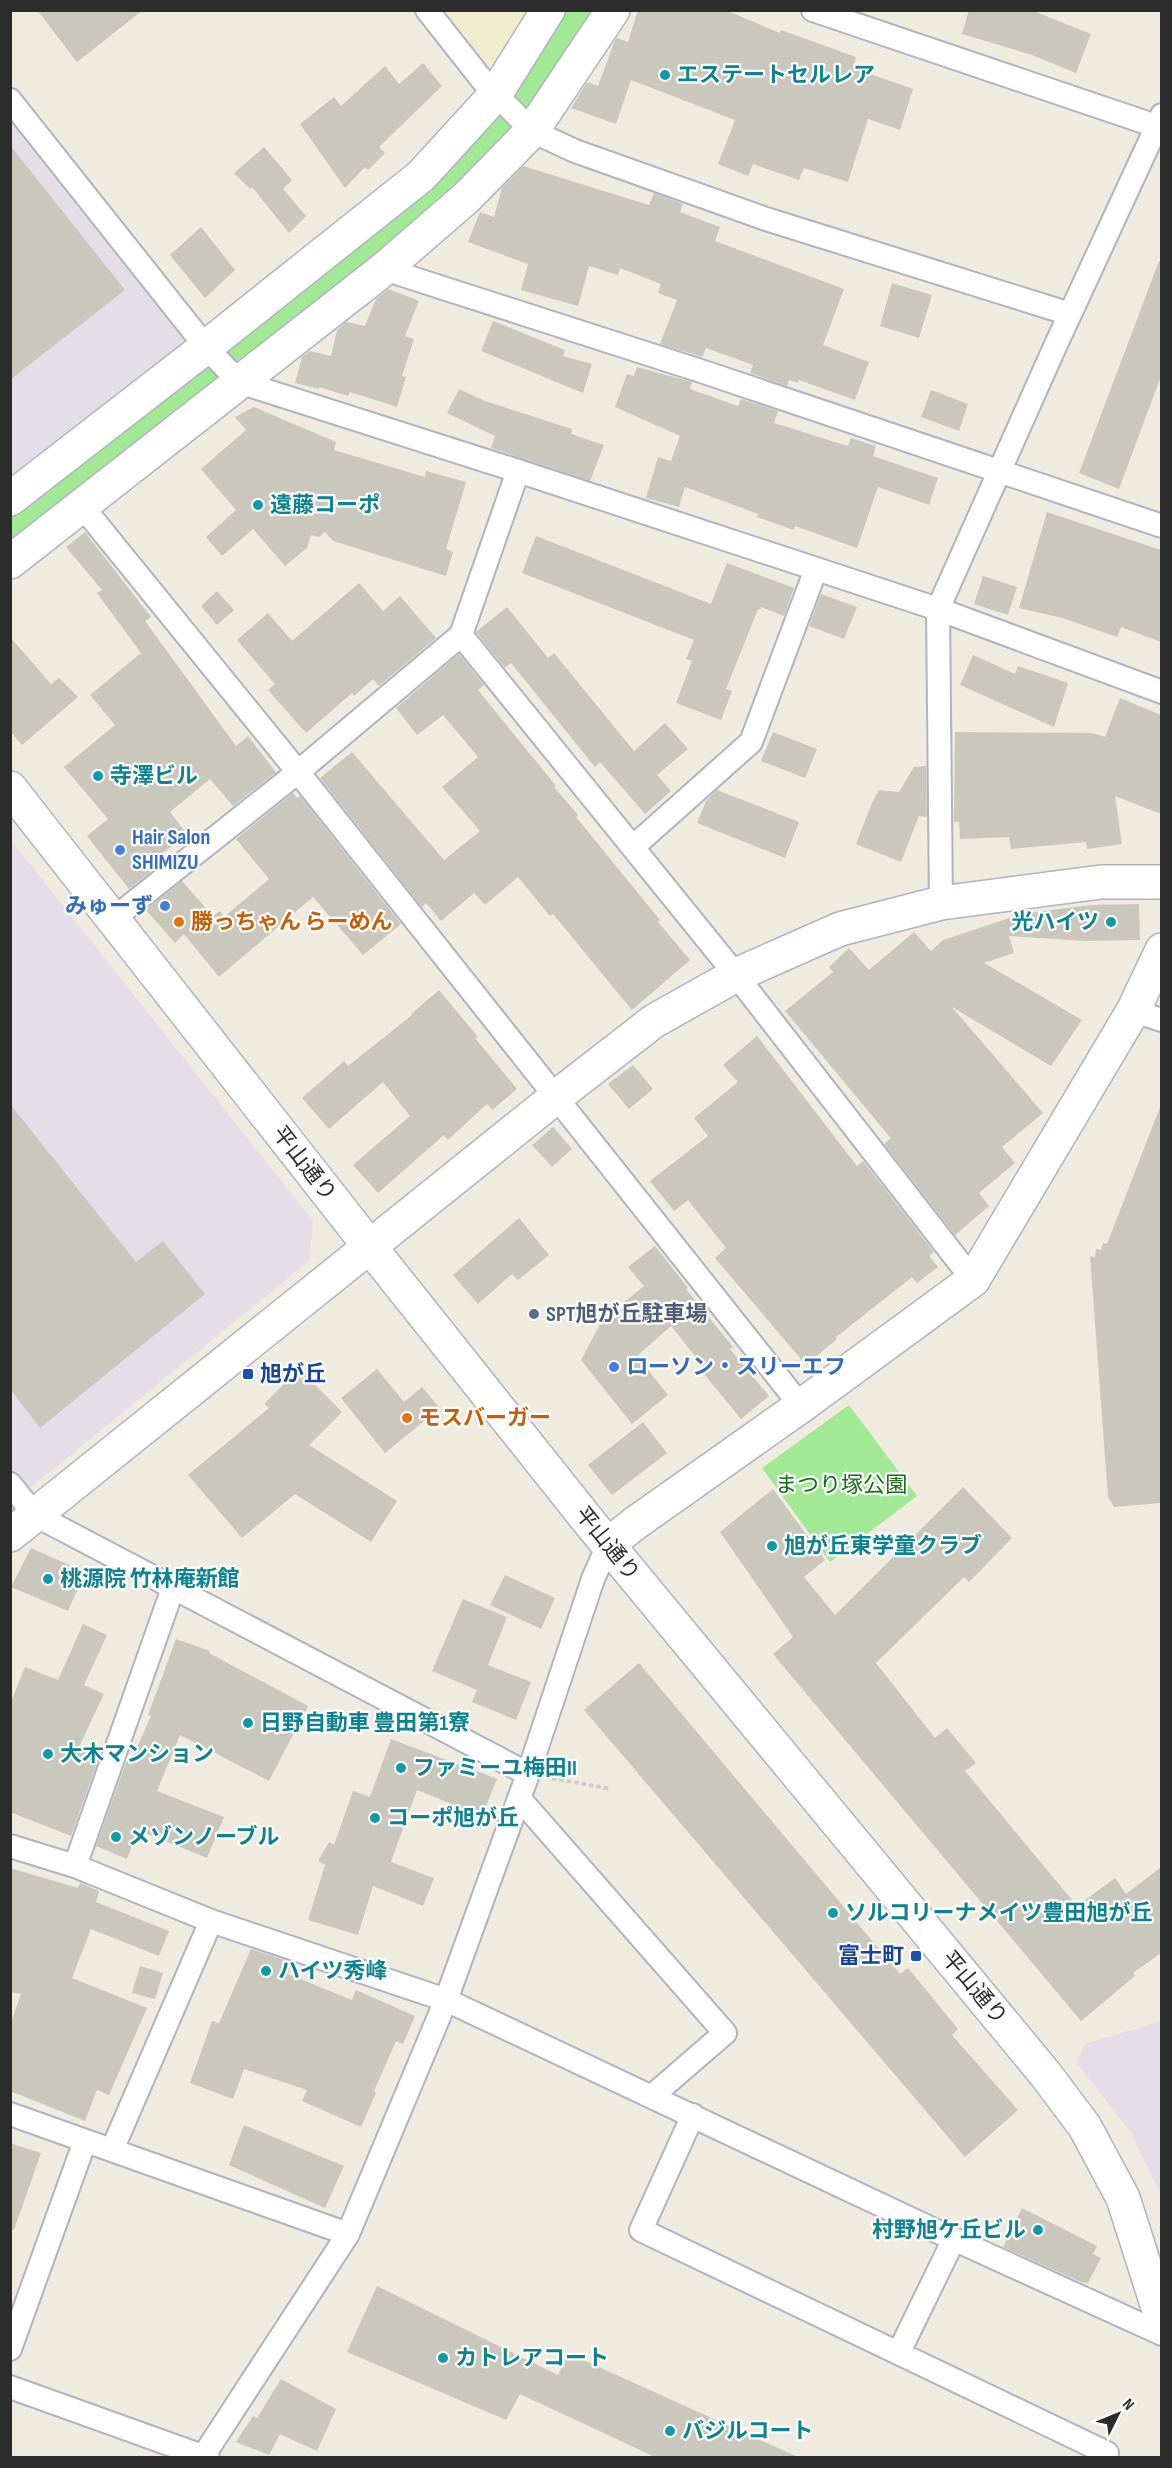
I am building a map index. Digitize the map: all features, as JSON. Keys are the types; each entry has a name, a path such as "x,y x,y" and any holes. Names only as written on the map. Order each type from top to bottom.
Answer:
{"street":[{"path":"428,10 495,94 532,131 575,151 766,219 1070,314"},
{"path":"10,499 421,176 495,94 548,10"},
{"path":"10,562 384,269 466,198 532,131 613,10"},
{"path":"813,10 1160,123 1070,314 938,609 941,903"},
{"path":"10,100 206,347 239,382 938,609 1161,692"},
{"path":"384,269 704,372 1161,526"},
{"path":"113,919 298,772 461,635 518,471"},
{"path":"82,506 298,772 801,1406"},
{"path":"633,847 752,742 816,569"},
{"path":"461,635 736,975 973,1280"},
{"name":"平山通り","path":"10,788 369,1247 608,1545 1046,2075 1085,2127 1123,2198 1161,2320"},
{"path":"23,1525 654,1021 736,975 840,928 941,903 1101,882 1161,882"},
{"path":"10,2387 204,2457 348,2234 446,2000 528,1774 593,1579 608,1545 973,1280 1147,1015 1161,950"},
{"path":"10,1484 23,1525 173,1588 528,1774"},
{"path":"75,1866 173,1588"},
{"path":"519,1798 725,2033 652,2096"},
{"path":"10,1846 75,1866 211,1921 446,2000 1161,2334"},
{"path":"112,2150 211,1921"},
{"path":"10,2114 348,2234"},
{"path":"693,2115 641,2230 1107,2453"},
{"path":"10,2349 86,2141"},
{"path":"1123,2198 1161,2246"},
{"path":"899,2352 954,2239"}],"path":[{"path":"528,1774 611,1789"}],"shaded area":[{"path":"427,11 532,11 483,81"},
{"path":"10,100 197,335 10,482"},
{"path":"10,839 313,1221 309,1261 20,1496 10,1484"},
{"path":"1162,2021 1161,2196 1132,2134 1076,2062 1085,2044"}],"green space":[{"path":"548,11 613,11 532,131 11,562 11,499 350,234"},
{"name":"まつり塚公園","path":"849,1405 917,1496 830,1562 762,1468"}],"building":[{"path":"37,10 143,10 77,62"},
{"path":"638,10 725,10 780,33 781,30 856,57 853,68 913,89 900,130 868,119 848,182 804,168 799,180 753,164 748,176 718,164 735,120 631,80 616,124 571,108 587,82 598,86 615,40 617,38 628,42"},
{"path":"969,10 1031,10 1091,34 1076,73 1032,55 962,34"},
{"path":"423,63 442,86 379,147 385,153 368,170 365,167 345,188 300,124 334,97 341,106 385,66 399,84"},
{"path":"10,145 125,290 10,380"},
{"path":"264,147 292,180 283,189 306,216 289,233 252,187 250,189 234,173"},
{"path":"523,166 649,205 654,193 683,204 680,212 720,227 715,241 844,289 823,345 869,362 855,400 799,380 798,383 789,380 787,386 750,373 753,365 706,348 702,357 660,344 677,300 658,293 661,284 620,268 618,275 589,266 578,306 521,290 528,264 468,242 480,212 494,217 502,188"},
{"path":"201,227 235,270 205,298 170,255"},
{"path":"1159,261 1161,261 1161,376 1119,489 1079,473"},
{"path":"892,283 932,295 919,338 880,326"},
{"path":"389,289 419,301 405,336 414,339 402,376 406,377 397,407 350,392 348,396 319,387 319,389 295,383 302,357 310,351 331,356 337,330 346,322 365,326 376,299"},
{"path":"493,321 565,350 563,356 592,364 583,393 481,351"},
{"path":"637,367 692,382 690,389 738,406 741,399 778,411 774,423 848,446 851,438 876,446 873,456 938,478 929,505 878,487 857,548 795,526 794,530 757,517 758,514 685,487 679,507 646,498 658,457 671,461 680,436 615,407 627,374 634,376"},
{"path":"459,389 485,401 572,429 571,434 604,445 590,481 491,448 495,436 447,413"},
{"path":"931,390 968,404 959,431 921,417"},
{"path":"254,407 336,442 334,450 425,477 426,471 466,482 446,549 453,552 446,576 333,541 325,532 319,537 311,535 307,548 285,566 253,529 222,556 206,537 236,510 201,469 246,430 235,417"},
{"path":"1047,512 1161,550 1161,642 1121,627 1117,637 1062,618 1019,608"},
{"path":"85,532 151,617 145,621 236,746 248,736 276,772 233,806 210,779 170,812 187,834 159,856 164,861 129,889 87,836 108,819 64,767 115,725 90,695 141,653 97,593 102,590 66,547"},
{"path":"536,536 711,604 727,563 794,588 784,616 761,607 760,610 758,609 726,689 732,691 721,720 676,703 692,661 686,659 694,640 522,573"},
{"path":"983,576 1017,587 1008,615 974,604"},
{"path":"359,583 383,611 400,596 436,638 379,686 373,679 354,696 352,693 306,733 268,690 275,684 237,640 268,613 292,641"},
{"path":"217,591 234,610 217,625 201,606"},
{"path":"821,594 857,607 844,639 809,626"},
{"path":"507,607 548,658 554,653 634,751 665,723 688,749 657,775 671,791 645,814 600,762 595,767 511,663 505,668 476,632"},
{"path":"10,637 51,684 59,678 78,697 22,745 10,731"},
{"path":"459,654 484,685 478,690 556,786 554,787 578,815 576,817 690,960 632,1010 553,914 550,916 518,877 485,905 474,893 441,921 426,903 422,907 320,778 352,752 444,860 480,831 442,787 478,757 443,715 417,735 396,708"},
{"path":"973,655 1015,674 1018,666 1068,683 1054,727 960,685"},
{"path":"1120,698 1161,715 1161,814 1115,796 1122,844 1087,849 1086,842 1011,849 1009,837 960,839 959,822 954,822 955,732 1093,733 1105,737"},
{"path":"773,732 817,749 805,778 761,761"},
{"path":"926,766 927,817 919,816 901,862 856,844 879,790 899,792 914,767"},
{"path":"717,790 799,822 785,858 697,823 706,801"},
{"path":"293,793 297,798 300,796 401,924 363,955 313,897 219,977 184,934 175,943 146,910 182,881 213,916 220,911 224,917 269,879 236,839"},
{"path":"1139,904 1140,940 1085,941 1009,936 1014,953 984,963 1082,1020 1051,1066 952,1007 1043,1113 1002,1147 1015,1163 979,1193 989,1206 955,1235 884,1144 891,1138 785,1011 833,972 829,967 849,948 869,970 914,932 931,951 943,940 1012,917 1012,915 1091,905"},
{"path":"439,990 517,1089 492,1110 487,1104 448,1140 444,1135 378,1193 353,1165 410,1116 383,1082 329,1129 302,1098 344,1061 348,1066 412,1015"},
{"path":"757,1036 857,1166 863,1161 934,1252 929,1256 938,1267 917,1283 912,1277 835,1338 837,1339 806,1365 715,1258 726,1248 688,1200 674,1211 650,1181 708,1136 694,1118 738,1082 723,1065"},
{"path":"633,1065 653,1089 629,1109 608,1084"},
{"path":"10,1104 136,1262 163,1241 205,1294 40,1428 10,1389"},
{"path":"1160,1107 1161,1503 1114,1507 1108,1497 1090,1256 1095,1258 1096,1249 1101,1250 1103,1243 1107,1244"},
{"path":"553,1127 572,1149 552,1167 532,1145"},
{"path":"519,1218 549,1255 518,1280 512,1274 478,1304 453,1275"},
{"path":"655,1246 733,1347 730,1349 769,1396 741,1419 704,1374 707,1371 671,1326 637,1356 668,1395 632,1424 581,1360 600,1324 624,1307 622,1304 644,1286 628,1267"},
{"path":"299,1369 342,1412 309,1445 397,1501 371,1542 295,1494 242,1538 188,1475 269,1408 264,1404"},
{"path":"377,1369 404,1402 422,1387 440,1408 385,1453 341,1398"},
{"path":"643,1422 667,1453 612,1495 588,1465"},
{"path":"963,1487 1012,1538 969,1582 964,1577 876,1663 935,1738 947,1728 976,1763 965,1771 1077,1906 1115,1878 1126,1894 1161,1867 1161,1953 1133,1973 1135,1976 1081,2021 773,1654 793,1637 720,1532 773,1489 825,1560 804,1577 835,1615"},
{"name":"桃源院 竹林庵新館","path":"31,1548 85,1572 68,1611 11,1587"},
{"path":"505,1575 555,1598 541,1629 490,1605"},
{"path":"463,1599 507,1617 488,1665 531,1682 516,1720 472,1702 477,1690 432,1671"},
{"path":"83,1624 107,1635 84,1685 104,1694 79,1747 100,1755 71,1836 10,1812 10,1704 25,1667 58,1680"},
{"path":"176,1639 210,1651 209,1653 308,1706 269,1781 180,1735 157,1791 224,1817 207,1858 138,1830 127,1859 96,1846 128,1757 132,1759 151,1716 148,1715"},
{"name":"ソルコリーナメイツ豊田旭が丘","path":"639,1663 900,1974 908,1968 958,2029 952,2035 1018,2110 965,2157 584,1710"},
{"path":"391,1739 497,1779 482,1816 417,1790 391,1862 434,1878 423,1906 373,1886 358,1935 308,1920 325,1865 318,1861 329,1842 334,1845 353,1791 370,1797"},
{"path":"10,1868 78,1888 80,1883 99,1891 96,1902 169,1931 159,1956 91,1929 72,1978 147,2008 109,2095 97,2090 85,2121 10,2091 10,2025 21,1994 10,1992"},
{"path":"251,1949 293,1963 288,1974 352,2000 356,1990 415,2016 403,2044 396,2041 361,2127 302,2101 307,2090 244,2069 233,2099 190,2083 212,2021 219,2023"},
{"path":"140,1966 163,1973 155,1999 132,1993"},
{"path":"244,2125 344,2166 325,2208 229,2165"},
{"path":"10,2143 41,2153 14,2230 10,2230"},
{"name":"村野旭ケ丘ビル","path":"1022,2208 1097,2246 1093,2254 1101,2258 1088,2283 1081,2282 1003,2247"},
{"path":"377,2286 558,2375 568,2353 798,2457 655,2457 520,2394 506,2420 347,2352"},
{"path":"281,2379 336,2409 317,2451 280,2434 269,2455 236,2442 253,2416 257,2418"}],"place":[{"name":"エステートセルレア","path":"665,75"},
{"name":"遠藤コーポ","path":"258,505"},
{"name":"寺澤ビル","path":"98,776"},
{"name":"Hair Salon SHIMIZU","path":"120,850"},
{"name":"みゅーず","path":"165,906"},
{"name":"勝っちゃん らーめん","path":"179,922"},
{"name":"光ハイツ","path":"1111,922"},
{"name":"SPT旭が丘駐車場","path":"534,1314"},
{"name":"ローソン・スリーエフ","path":"614,1367"},
{"name":"旭が丘","path":"248,1374"},
{"name":"モスバーガー","path":"407,1418"},
{"name":"旭が丘東学童クラブ","path":"772,1546"},
{"name":"桃源院 竹林庵新館","path":"48,1579"},
{"name":"日野自動車 豊田第1寮","path":"248,1723"},
{"name":"大木マンション","path":"48,1754"},
{"name":"ファミーユ梅田II","path":"401,1768"},
{"name":"コーポ旭が丘","path":"375,1818"},
{"name":"メゾンノーブル","path":"116,1837"},
{"name":"ソルコリーナメイツ豊田旭が丘","path":"833,1913"},
{"name":"富士町","path":"916,1956"},
{"name":"ハイツ秀峰","path":"266,1971"},
{"name":"村野旭ケ丘ビル","path":"1038,2230"},
{"name":"カトレアコート","path":"443,2358"},
{"name":"バジルコート","path":"670,2431"}]}
